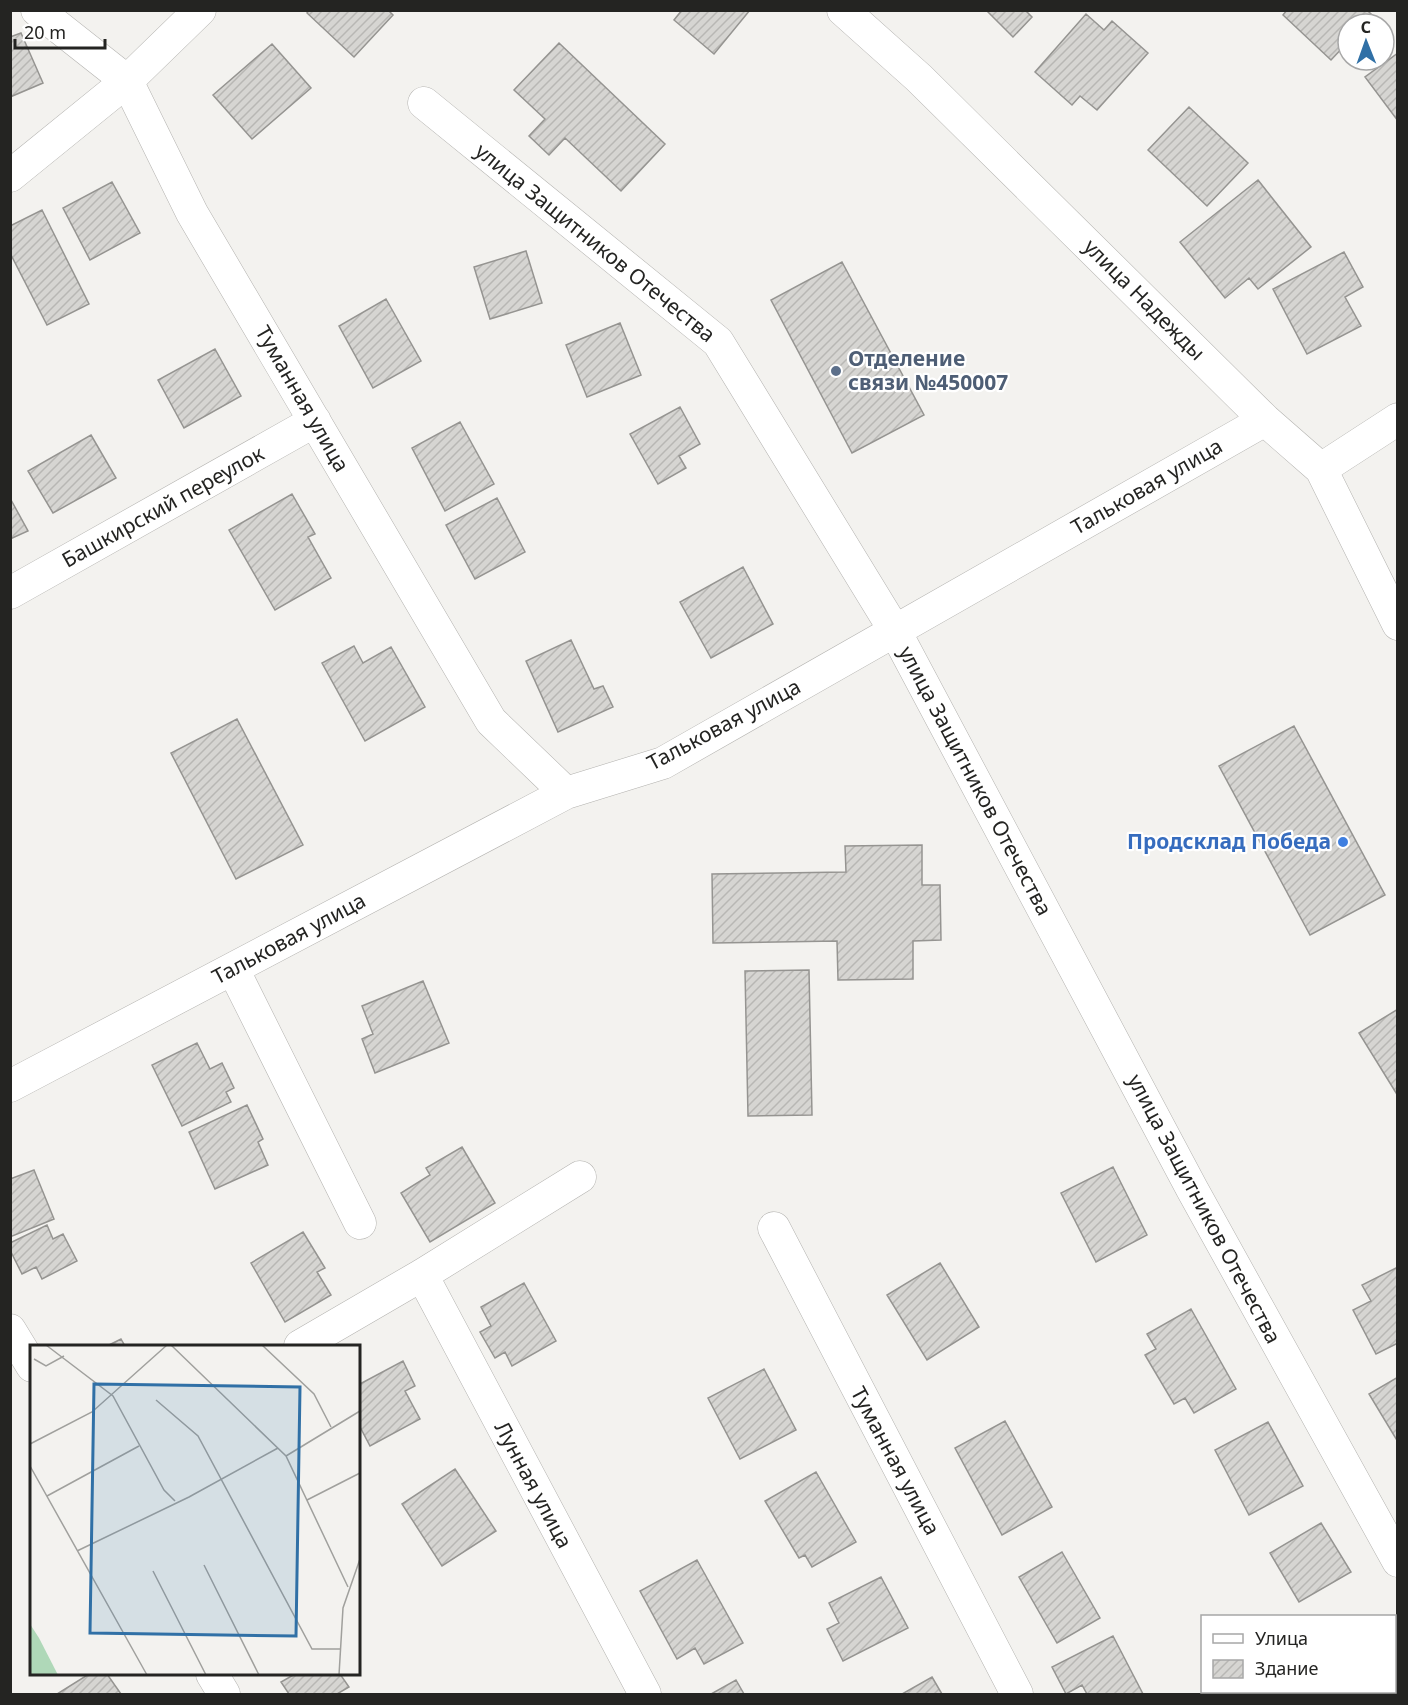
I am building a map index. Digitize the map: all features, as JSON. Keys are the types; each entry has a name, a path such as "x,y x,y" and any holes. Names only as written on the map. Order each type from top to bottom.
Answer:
{"street":[{"name":"Туманная улица","path":"37,10 127,81 192,213 491,721 566,793"},
{"path":"10,176 127,81 200,10"},
{"name":"улица Надежды","path":"843,10 919,78 1265,420 1321,469 1398,624"},
{"name":"улица Защитников Отечества","path":"424,103 718,342 895,631 1198,1199 1398,1561"},
{"path":"1321,469 1398,419"},
{"name":"Тальковая улица","path":"10,1086 566,793 663,763 1265,420"},
{"name":"Башкирский переулок","path":"10,593 315,421"},
{"path":"233,969 360,1223"},
{"path":"303,1345 580,1177"},
{"name":"Туманная улица","path":"774,1228 1017,1695"},
{"name":"Лунная улица","path":"422,1275 645,1695"},
{"path":"10,1330 30,1363"},
{"path":"213,1675 224,1695"}],"building":[{"path":"309,10 388,10 393,15 354,57 307,13"},
{"path":"682,10 750,10 714,54 674,20"},
{"path":"986,10 1025,10 1032,17 1013,37"},
{"path":"1287,10 1367,10 1369,12 1336,12 1336,55 1331,60 1283,15"},
{"path":"1086,14 1104,30 1112,21 1148,53 1097,110 1080,96 1072,105 1035,72"},
{"path":"21,33 43,83 10,97 10,37"},
{"path":"559,43 665,144 621,191 565,138 549,155 529,136 545,119 514,90"},
{"path":"272,44 311,88 252,139 213,95"},
{"path":"1398,53 1398,121 1365,77 1372,72 1396,72 1396,54"},
{"path":"1189,107 1248,163 1207,206 1148,150"},
{"path":"1258,180 1311,247 1258,289 1249,278 1225,298 1180,242"},
{"path":"112,182 140,233 90,260 63,208"},
{"path":"42,210 89,304 47,325 10,253 10,226"},
{"path":"526,251 542,303 490,319 474,267"},
{"path":"1344,252 1363,287 1345,297 1361,326 1307,354 1273,289"},
{"path":"842,262 924,415 852,453 771,300"},
{"path":"386,299 421,361 373,388 339,326"},
{"path":"620,323 641,375 587,397 566,345"},
{"path":"215,349 241,396 184,428 158,380"},
{"path":"680,407 700,444 679,456 686,468 658,484 630,434"},
{"path":"460,422 494,484 445,511 412,448"},
{"path":"91,435 116,478 53,513 28,471"},
{"path":"292,494 315,534 308,537 331,578 275,610 229,530"},
{"path":"10,498 28,531 10,539"},
{"path":"497,498 525,552 475,579 446,525"},
{"path":"743,567 773,624 711,658 680,602"},
{"path":"571,640 594,689 603,686 613,707 558,732 526,661"},
{"path":"354,646 363,663 391,647 425,707 365,741 322,663"},
{"path":"237,719 303,845 236,879 171,753"},
{"path":"1294,726 1385,895 1310,935 1219,766"},
{"path":"922,845 922,885 940,885 941,940 913,941 913,979 838,980 837,941 713,943 712,874 846,872 845,846"},
{"path":"809,970 812,1115 748,1116 745,971"},
{"path":"423,981 449,1043 375,1073 362,1039 373,1034 362,1006"},
{"path":"1398,1009 1398,1096 1359,1033"},
{"path":"197,1043 210,1069 222,1063 234,1088 226,1092 231,1102 182,1126 152,1065"},
{"path":"247,1105 263,1139 258,1142 268,1165 215,1189 189,1132"},
{"path":"462,1147 495,1203 430,1242 401,1193 430,1175 426,1168"},
{"path":"1113,1167 1147,1235 1096,1262 1061,1193"},
{"path":"34,1170 54,1219 10,1237 10,1179"},
{"path":"47,1225 53,1239 63,1234 77,1261 42,1279 36,1267 22,1274 10,1250 10,1243"},
{"path":"303,1232 325,1268 317,1272 331,1295 285,1322 251,1263"},
{"path":"940,1263 979,1327 927,1360 887,1295"},
{"path":"1398,1267 1398,1343 1376,1354 1353,1310 1371,1301 1362,1285"},
{"path":"524,1283 556,1341 512,1366 505,1352 495,1358 480,1332 491,1326 481,1307"},
{"path":"1191,1309 1236,1389 1194,1413 1185,1398 1174,1404 1145,1355 1156,1349 1147,1334"},
{"path":"121,1339 124,1345 109,1345"},
{"path":"403,1361 415,1386 405,1391 420,1419 370,1446 360,1427 360,1384"},
{"path":"764,1369 796,1430 740,1459 708,1398"},
{"path":"1398,1377 1398,1442 1369,1394"},
{"path":"1005,1421 1052,1507 1002,1535 955,1448"},
{"path":"1268,1422 1303,1486 1249,1515 1215,1450"},
{"path":"455,1469 496,1531 442,1566 402,1504"},
{"path":"816,1472 856,1542 812,1567 805,1555 799,1558 765,1501"},
{"path":"1321,1523 1351,1572 1299,1602 1270,1553"},
{"path":"1062,1552 1100,1618 1057,1643 1019,1577"},
{"path":"697,1560 743,1643 704,1664 695,1648 677,1659 640,1591"},
{"path":"881,1577 908,1628 843,1661 827,1629 839,1623 829,1603"},
{"path":"1113,1636 1143,1694 1087,1694 1082,1685 1066,1694 1052,1667"},
{"path":"87,1675 108,1675 121,1694 57,1694"},
{"path":"293,1675 341,1675 349,1687 337,1694 289,1694 281,1682"},
{"path":"932,1677 942,1694 902,1694"},
{"path":"736,1680 744,1694 711,1694"},
{"path":"1396,1692 1398,1694 1338,1694"}],"place":[{"name":"Отделение связи №450007","path":"836,371"},
{"name":"Продсклад Победа","path":"1343,842"}]}
